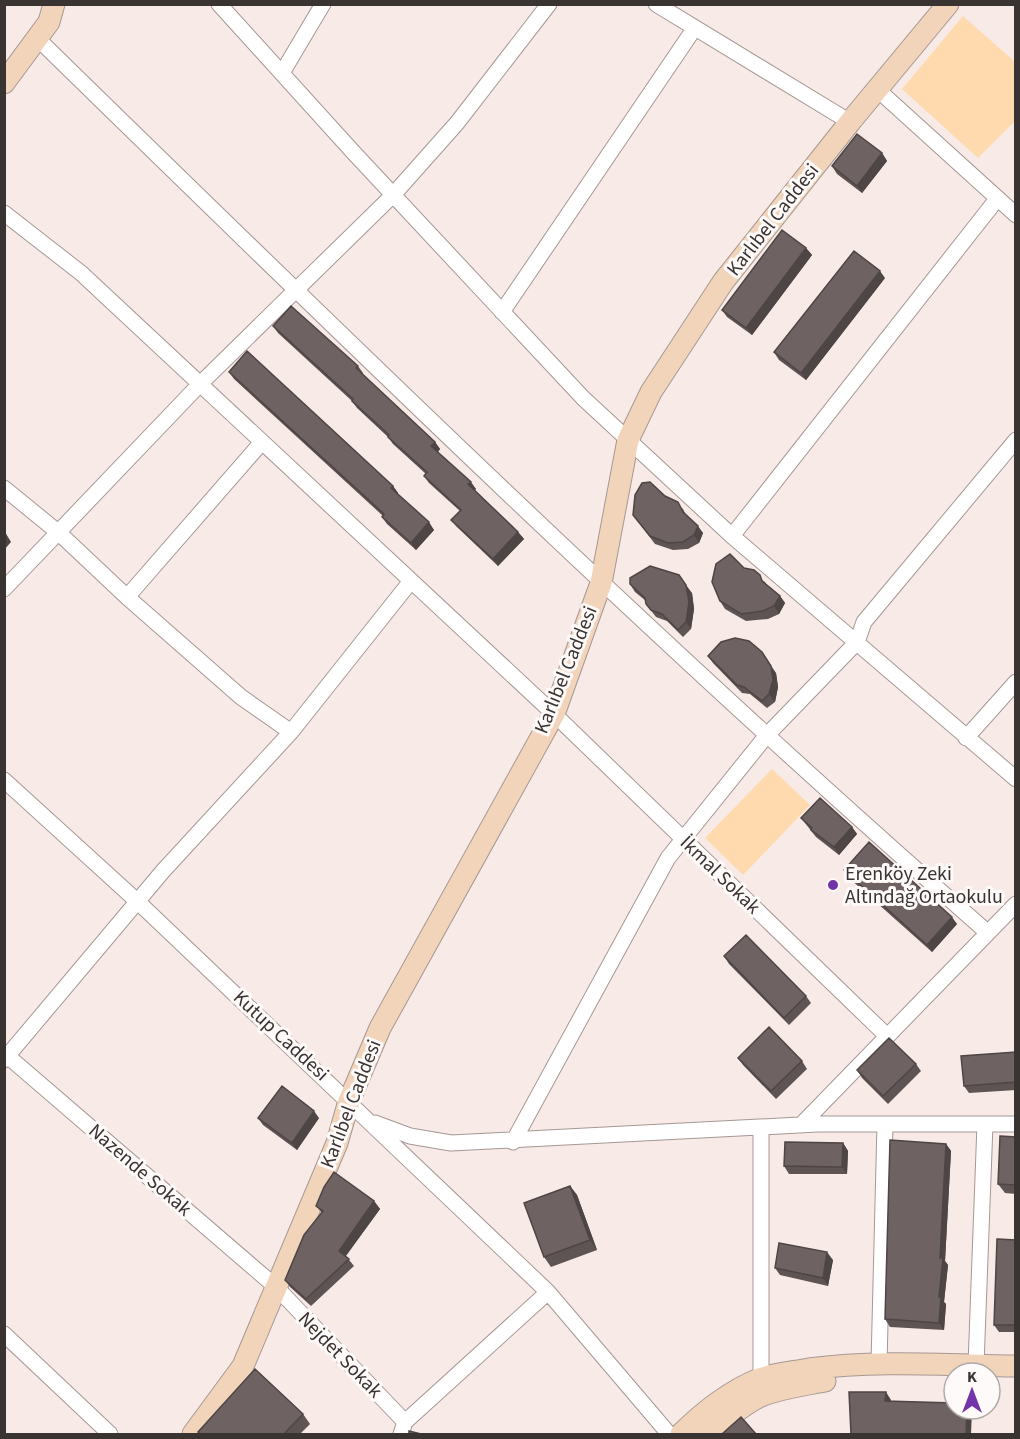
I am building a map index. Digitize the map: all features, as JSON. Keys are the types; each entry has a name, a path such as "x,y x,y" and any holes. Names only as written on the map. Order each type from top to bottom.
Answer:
{"street":[{"path":"4,83 49,22 54,4"},
{"path":"219,4 393,195 583,398 732,536 1016,779"},
{"path":"282,73 323,4"},
{"path":"4,589 200,384 393,195 457,123 549,4"},
{"path":"656,4 850,122"},
{"name":"Karlıbel Caddesi","path":"193,1434 243,1366 337,1143 349,1101 380,1028 554,714 601,583 628,440 651,392 723,282 850,122 948,4"},
{"path":"502,312 694,29"},
{"path":"37,38 295,291 601,583 836,800 987,932"},
{"path":"878,90 1016,215"},
{"path":"732,536 997,199"},
{"name":"İkmal Sokak","path":"4,213 81,273 554,714 886,1035"},
{"path":"513,1142 668,858 767,735 857,642 864,622 1016,440"},
{"path":"127,597 262,442"},
{"path":"4,488 241,696 291,732"},
{"path":"6,1057 163,871 291,732 411,581"},
{"path":"966,738 1016,682"},
{"name":"Kutup Caddesi","path":"4,780 138,902 548,1292 669,1434"},
{"path":"801,1125 886,1035 1016,904"},
{"name":"Nazende Sokak","path":"6,1057 276,1287"},
{"path":"370,1121 410,1136 451,1143 513,1142 801,1125 1016,1124"},
{"path":"879,1364 885,1124"},
{"path":"983,1361 985,1124"},
{"path":"761,1128 761,1387"},
{"name":"Nejdet Sokak","path":"276,1287 403,1428"},
{"path":"403,1428 548,1292"},
{"path":"5,1335 110,1434"},
{"path":"681,1434 700,1415 725,1396 843,1364 879,1364 942,1369"},
{"path":"708,1434 761,1387 802,1385 843,1379 942,1379"}],"shaded area":[{"path":"963,16 1015,62 1015,121 978,158 902,89"},
{"path":"772,769 810,805 743,875 705,838"}],"building":[{"path":"857,134 882,153 857,186 832,166"},
{"path":"782,230 806,248 746,328 722,310"},
{"path":"854,251 880,271 801,373 774,352"},
{"path":"291,306 358,366 356,368 435,442 431,446 471,482 468,484 518,532 493,559 451,520 461,510 424,476 427,472 388,437 389,435 352,401 353,399 273,326"},
{"path":"247,351 429,522 411,543 382,517 384,514 229,372"},
{"path":"650,482 665,496 678,502 683,512 698,526 694,535 683,542 668,543 650,536 633,515 635,495 642,483"},
{"path":"730,554 744,568 754,570 760,575 762,581 780,596 774,606 763,611 741,614 720,601 712,582 716,564"},
{"path":"650,566 679,575 686,585 689,602 686,622 678,630 662,614 651,610 645,598 630,584 630,578"},
{"path":"735,638 749,641 762,652 771,666 773,680 769,694 762,701 744,687 737,685 708,656 721,642"},
{"path":"820,798 852,827 834,847 811,830 812,828 801,818"},
{"path":"869,842 952,917 927,945 844,870"},
{"path":"746,935 806,996 784,1018 724,956"},
{"path":"769,1027 802,1061 771,1091 738,1058"},
{"path":"889,1038 916,1064 883,1096 857,1070"},
{"path":"1016,1052 1016,1082 964,1086 961,1056"},
{"path":"282,1086 314,1111 292,1143 258,1118"},
{"path":"1000,1136 1016,1137 1016,1185 998,1184"},
{"path":"890,1140 946,1144 939,1323 885,1319"},
{"path":"785,1142 843,1143 842,1167 784,1166"},
{"path":"334,1172 374,1201 339,1251 349,1259 306,1299 285,1280 304,1235 323,1211 316,1206 324,1187"},
{"path":"570,1186 590,1240 544,1257 524,1203"},
{"path":"997,1239 1016,1240 1016,1325 994,1325"},
{"path":"779,1243 827,1252 823,1278 775,1268"},
{"path":"255,1369 303,1414 284,1434 200,1434 198,1432"},
{"path":"849,1392 886,1392 885,1401 942,1403 942,1421 967,1421 966,1434 851,1434"},
{"path":"741,1417 756,1434 722,1434"}],"place":[{"name":"Erenköy Zeki Altındağ Ortaokulu","path":"833,885"}]}
